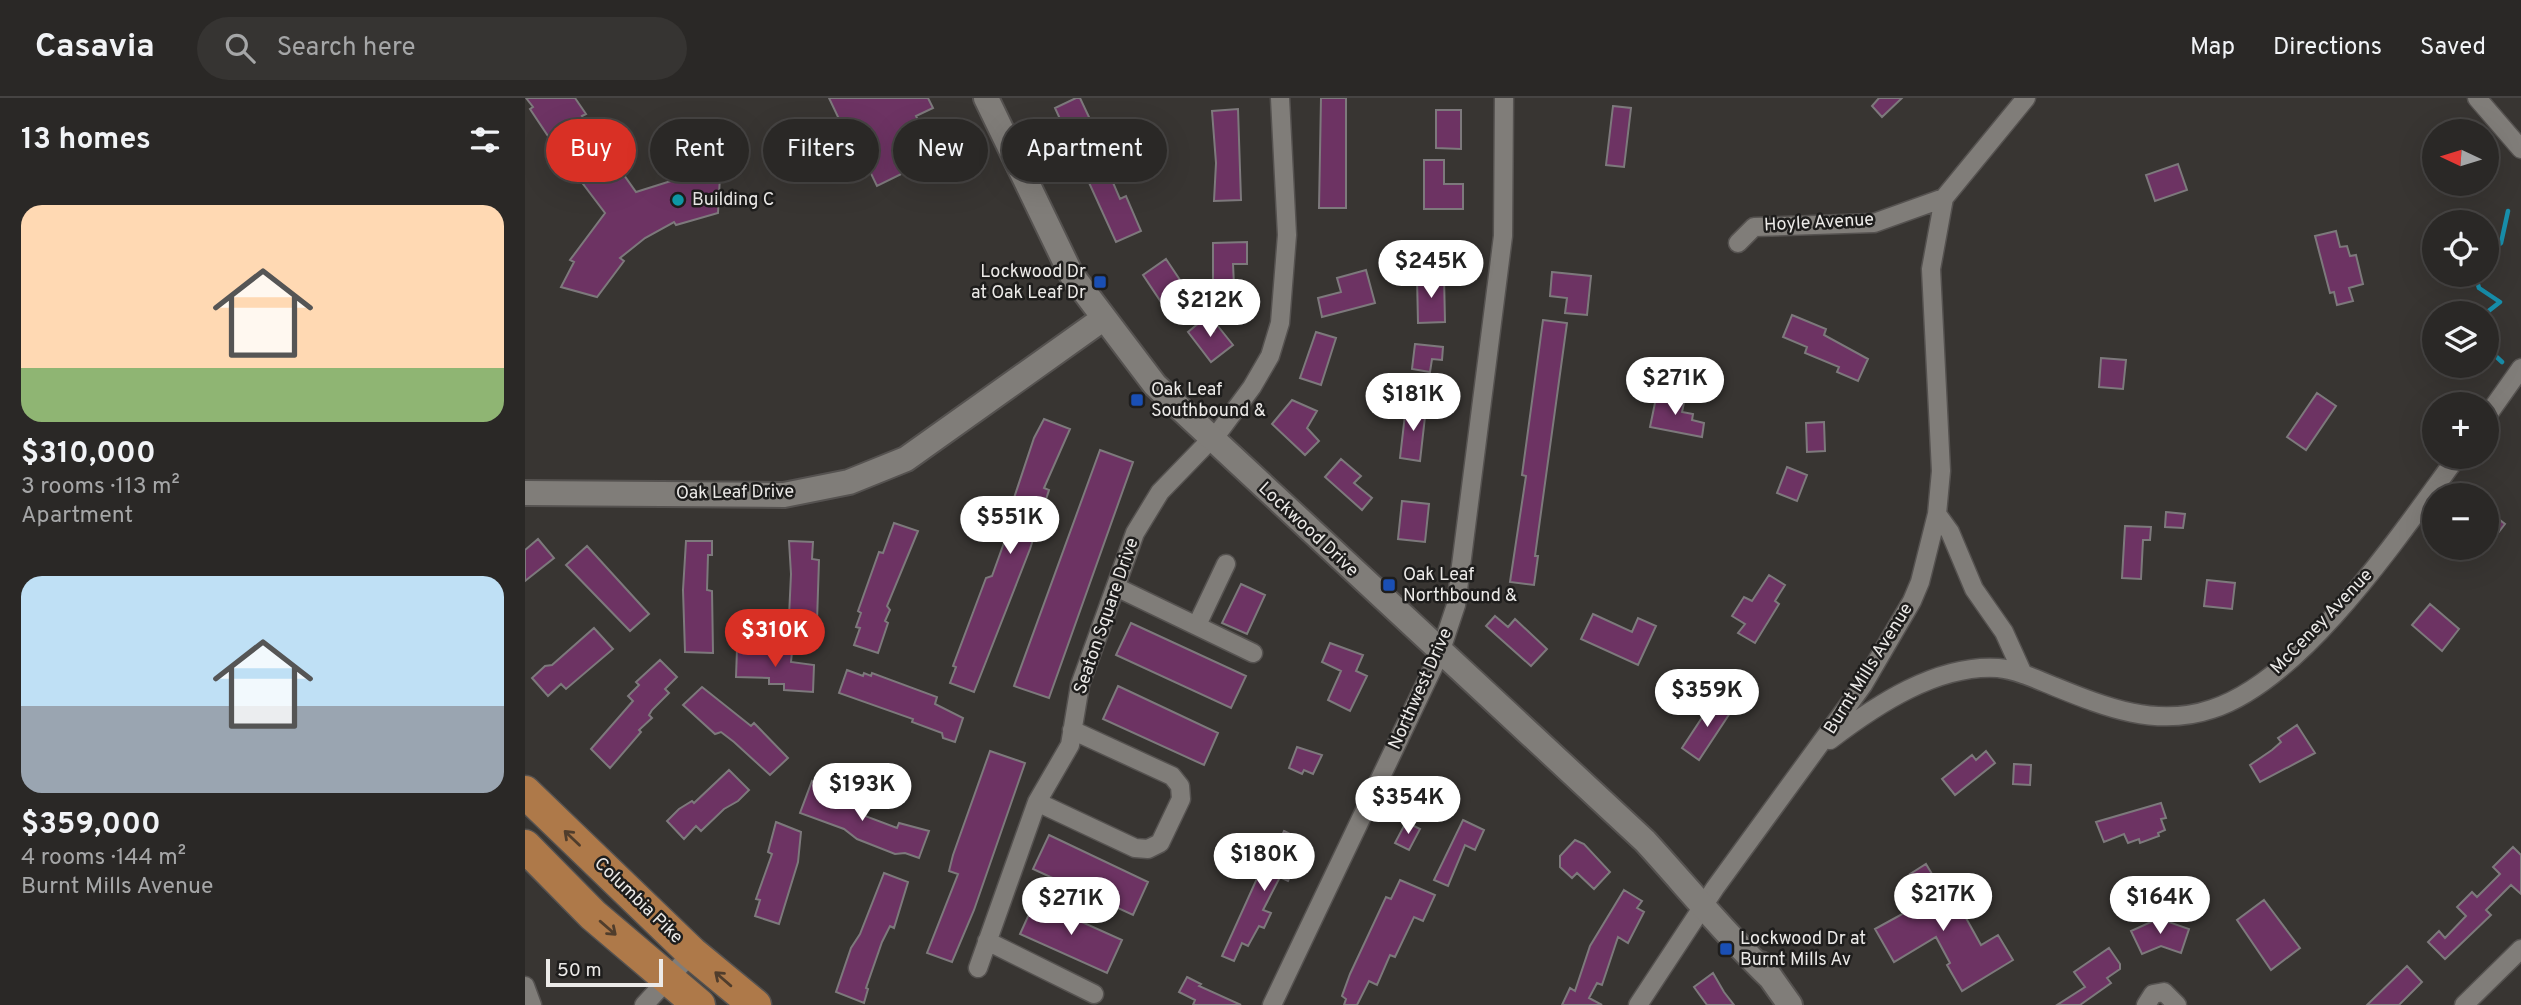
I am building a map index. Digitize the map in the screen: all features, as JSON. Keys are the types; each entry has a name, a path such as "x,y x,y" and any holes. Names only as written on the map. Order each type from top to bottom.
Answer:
{"highway":[{"name":"Columbia Pike","path":"525,792 692,953 755,1005"},
{"path":"525,846 593,915 699,1005"}],"street":[{"name":"Lockwood Drive","path":"986,98 1071,274 1155,385 1645,841 1703,905 1733,923 1790,1005"},
{"name":"Seaton Square Drive","path":"978,968 1037,802 1070,745 1080,685 1135,533 1160,492 1212,440 1252,387 1270,356 1280,323 1287,235 1280,98"},
{"name":"Northwest Drive","path":"1272,1005 1440,653 1456,605 1503,236 1504,98"},
{"name":"Burnt Mills Avenue","path":"1638,1005 1703,905 1863,685 1912,601 1937,514 1941,471 1931,269 1944,198 2026,98"},
{"path":"2477,98 2521,149"},
{"name":"Hoyle Avenue","path":"1738,243 1754,227 1874,223 1944,198"},
{"name":"Oak Leaf Drive","path":"525,493 784,495 849,482 906,458 1104,318"},
{"path":"2499,399 2521,368"},
{"name":"McCeney Avenue","path":"1817,751 1875,706 1925,681 1997,668 2023,674 2137,716 2179,718 2214,709 2254,690 2280,670 2349,598 2389,550 2448,469"},
{"path":"1937,514 1949,531 1974,589 2004,632 2023,674"},
{"path":"1197,625 1226,564"},
{"path":"1116,587 1253,653"},
{"path":"1037,802 1135,848 1148,849 1160,843 1181,799 1180,786 1172,776 1072,730"},
{"path":"987,941 1094,994"},
{"path":"2472,1003 2521,949"},
{"path":"644,1005 692,953"},
{"path":"525,986 532,1005"},
{"path":"2146,1005 2153,995 2165,992 2177,1005"}],"building":[{"name":"Building C","path":"526,98 575,98 586,114 582,116 584,119 546,119 546,133 530,109 533,107"},
{"path":"829,98 928,98 933,108 916,116 917,119 893,119 893,178 877,186 879,119 839,119"},
{"path":"1080,98 1090,119 1060,119 1055,108"},
{"path":"1321,98 1346,98 1346,208 1319,208"},
{"path":"1879,98 1902,98 1882,117 1872,106"},
{"path":"1613,106 1631,108 1624,167 1606,165"},
{"path":"1238,109 1241,200 1214,201 1216,163 1212,111"},
{"path":"1436,110 1461,110 1461,149 1436,148"},
{"path":"1424,160 1444,160 1444,184 1463,184 1463,209 1424,209"},
{"path":"2178,164 2187,190 2155,201 2146,175"},
{"name":"Building C","path":"582,182 629,182 636,192 668,182 720,182 718,213 676,225 674,222 645,238 620,258 624,261 597,297 561,287 574,262 570,260 605,213"},
{"path":"1089,182 1113,182 1120,199 1126,196 1141,231 1116,242"},
{"path":"2336,231 2340,247 2347,246 2350,256 2356,255 2363,284 2349,288 2353,301 2337,305 2334,292 2330,293 2315,236"},
{"path":"1247,242 1247,264 1233,264 1234,285 1213,285 1213,243"},
{"path":"1166,259 1190,295 1167,311 1143,275"},
{"path":"1366,270 1375,303 1322,317 1318,298 1341,292 1337,278"},
{"path":"1552,272 1591,276 1587,315 1565,313 1567,298 1550,296"},
{"path":"1444,276 1445,322 1418,323 1417,277"},
{"path":"1792,315 1826,329 1824,335 1868,359 1858,381 1837,372 1839,367 1805,353 1807,347 1783,337"},
{"path":"1205,318 1214,330 1213,320 1233,345 1211,362 1188,332"},
{"path":"1543,320 1567,323 1535,556 1538,556 1534,585 1510,582 1526,476 1522,475"},
{"path":"1316,332 1336,338 1321,385 1300,378"},
{"path":"1415,344 1443,347 1442,360 1432,359 1430,372 1412,369"},
{"path":"2101,358 2126,360 2123,389 2099,387"},
{"path":"2317,393 2336,406 2306,450 2287,437"},
{"path":"1668,394 1685,398 1682,412 1693,414 1692,420 1704,423 1702,437 1650,427 1656,398 1666,400"},
{"path":"1292,400 1317,411 1307,428 1319,441 1305,455 1272,424"},
{"path":"1406,406 1426,408 1420,461 1400,458"},
{"path":"1044,419 1070,429 1044,488 1049,490 1030,549 974,692 950,683 956,667 953,666 986,578 992,576 1005,540 1006,522 1034,438"},
{"path":"1824,422 1825,451 1807,452 1806,423"},
{"path":"1100,450 1133,462 1049,698 1014,686"},
{"path":"1341,459 1361,476 1354,483 1372,498 1362,510 1325,477"},
{"path":"1787,467 1807,475 1797,501 1777,493"},
{"path":"1402,501 1429,504 1425,542 1398,539"},
{"path":"2166,512 2185,514 2183,528 2165,527"},
{"path":"2499,519 2505,524 2499,532"},
{"path":"894,523 918,531 887,606 890,610 885,621 888,623 878,653 854,645 860,628 856,627 861,613 858,611 879,552 883,553"},
{"path":"2125,526 2151,527 2150,540 2143,540 2141,579 2122,578"},
{"path":"538,539 554,558 525,581 525,550"},
{"path":"686,541 712,541 712,555 708,555 707,590 712,591 713,653 685,652 683,590"},
{"path":"789,541 813,542 812,559 819,560 817,621 813,621 813,638 788,638 791,574"},
{"path":"587,546 649,614 630,631 566,565"},
{"path":"1769,575 1785,585 1775,601 1779,604 1755,643 1738,633 1745,624 1732,616 1744,597 1752,601"},
{"path":"2207,580 2235,583 2232,609 2204,606"},
{"path":"1241,584 1265,595 1247,634 1222,623"},
{"path":"2430,604 2459,629 2442,651 2412,625"},
{"path":"1593,614 1632,632 1638,618 1656,626 1638,665 1581,639"},
{"path":"1495,616 1508,627 1515,619 1547,649 1531,666 1486,626"},
{"path":"1131,623 1246,676 1231,708 1116,655"},
{"path":"594,628 613,649 566,689 561,684 548,696 532,678 545,666 552,665"},
{"path":"1330,643 1363,655 1356,671 1367,676 1350,711 1328,700 1341,671 1322,662"},
{"path":"737,649 792,652 791,662 814,665 813,692 784,690 784,684 769,684 769,678 736,677"},
{"path":"660,660 677,677 665,689 669,693 652,710 649,715 652,718 639,730 641,732 610,768 591,749 633,701 628,696 639,685 636,682"},
{"path":"847,670 863,676 864,673 871,676 872,673 937,697 935,704 963,718 955,742 943,738 942,733 912,722 913,719 839,693"},
{"path":"1118,686 1218,733 1204,765 1103,719"},
{"path":"702,687 751,726 754,723 788,758 770,775 721,732 715,734 683,705"},
{"path":"1715,698 1732,710 1699,760 1682,748"},
{"path":"2297,725 2315,753 2260,782 2250,765 2272,750 2281,742 2278,738"},
{"path":"1297,747 1322,755 1313,774 1304,770 1302,774 1289,768"},
{"path":"990,751 1025,763 974,910 952,962 927,953 958,874 949,871 953,855"},
{"path":"1986,751 1995,763 1955,795 1942,779 1972,755 1976,760"},
{"path":"2014,764 2031,765 2030,785 2013,784"},
{"path":"729,770 749,790 701,831 696,826 684,839 667,821 679,809 692,801 694,803"},
{"path":"812,781 839,795 837,800 867,811 865,816 897,828 899,823 929,831 919,858 905,853 895,854 857,839 844,829 800,813"},
{"path":"2161,803 2166,818 2161,819 2165,830 2158,833 2159,836 2140,843 2139,839 2128,843 2124,834 2104,842 2096,822"},
{"path":"1463,820 1484,830 1475,850 1465,845 1448,886 1434,880"},
{"path":"776,822 801,832 798,862 779,924 755,916 760,900 756,899 772,854 768,852"},
{"path":"1406,822 1420,829 1409,850 1395,843"},
{"path":"1284,831 1306,842 1288,881 1280,877 1263,910 1271,913 1264,928 1259,926 1248,946 1242,943 1234,961 1222,956 1259,874 1264,876"},
{"path":"1049,835 1148,882 1133,915 1033,869"},
{"path":"1575,840 1584,844 1610,872 1594,889 1577,873 1572,878 1560,867 1560,856"},
{"path":"2513,847 2521,855 2521,894 2511,885 2486,910 2491,915 2445,959 2428,942 2439,931 2445,938 2466,916 2457,907 2472,892 2477,897 2500,874 2493,867"},
{"path":"1926,864 1938,884 1945,880 1981,945 1998,935 2013,960 1962,991 1947,965 1950,963 1936,937 1894,962 1875,929 1917,906 1912,899 1921,892 1910,874"},
{"path":"884,873 908,882 894,928 890,926 882,942 866,988 868,989 864,1003 836,992 851,948 860,934"},
{"path":"1400,880 1435,895 1423,921 1414,917 1395,957 1390,955 1377,985 1369,981 1357,1005 1344,1005 1346,999 1342,996 1350,974 1386,897 1391,899"},
{"path":"1624,890 1642,901 1637,908 1644,912 1628,943 1618,937 1602,985 1597,983 1589,998 1602,1005 1562,1005 1570,988 1575,991 1590,946"},
{"path":"2264,900 2300,948 2271,970 2237,920"},
{"path":"1035,901 1122,940 1107,973 1020,934"},
{"path":"2153,921 2166,921 2189,929 2181,953 2161,946 2142,954 2131,931"},
{"path":"2109,948 2120,964 2120,969 2107,978 2111,983 2080,1005 2057,1005 2085,987 2074,972"},
{"path":"2407,966 2422,982 2399,1005 2367,1005"},
{"path":"1713,973 1734,1005 1707,1005 1694,987"},
{"path":"1187,977 1201,984 1199,986 1241,1005 1193,1005 1195,1000 1179,992"}],"waterway":[{"path":"2499,244 2508,211"},
{"path":"2479,287 2498,301"},
{"path":"2499,359 2502,362"}],"place":[{"name":"Building C","path":"678,200"},
{"name":"Lockwood Dr at Oak Leaf Dr","path":"1100,282"},
{"name":"Oak Leaf Southbound &","path":"1137,400"},
{"name":"Oak Leaf Northbound &","path":"1389,585"},
{"name":"Lockwood Dr at Burnt Mills Av","path":"1726,949"}]}
